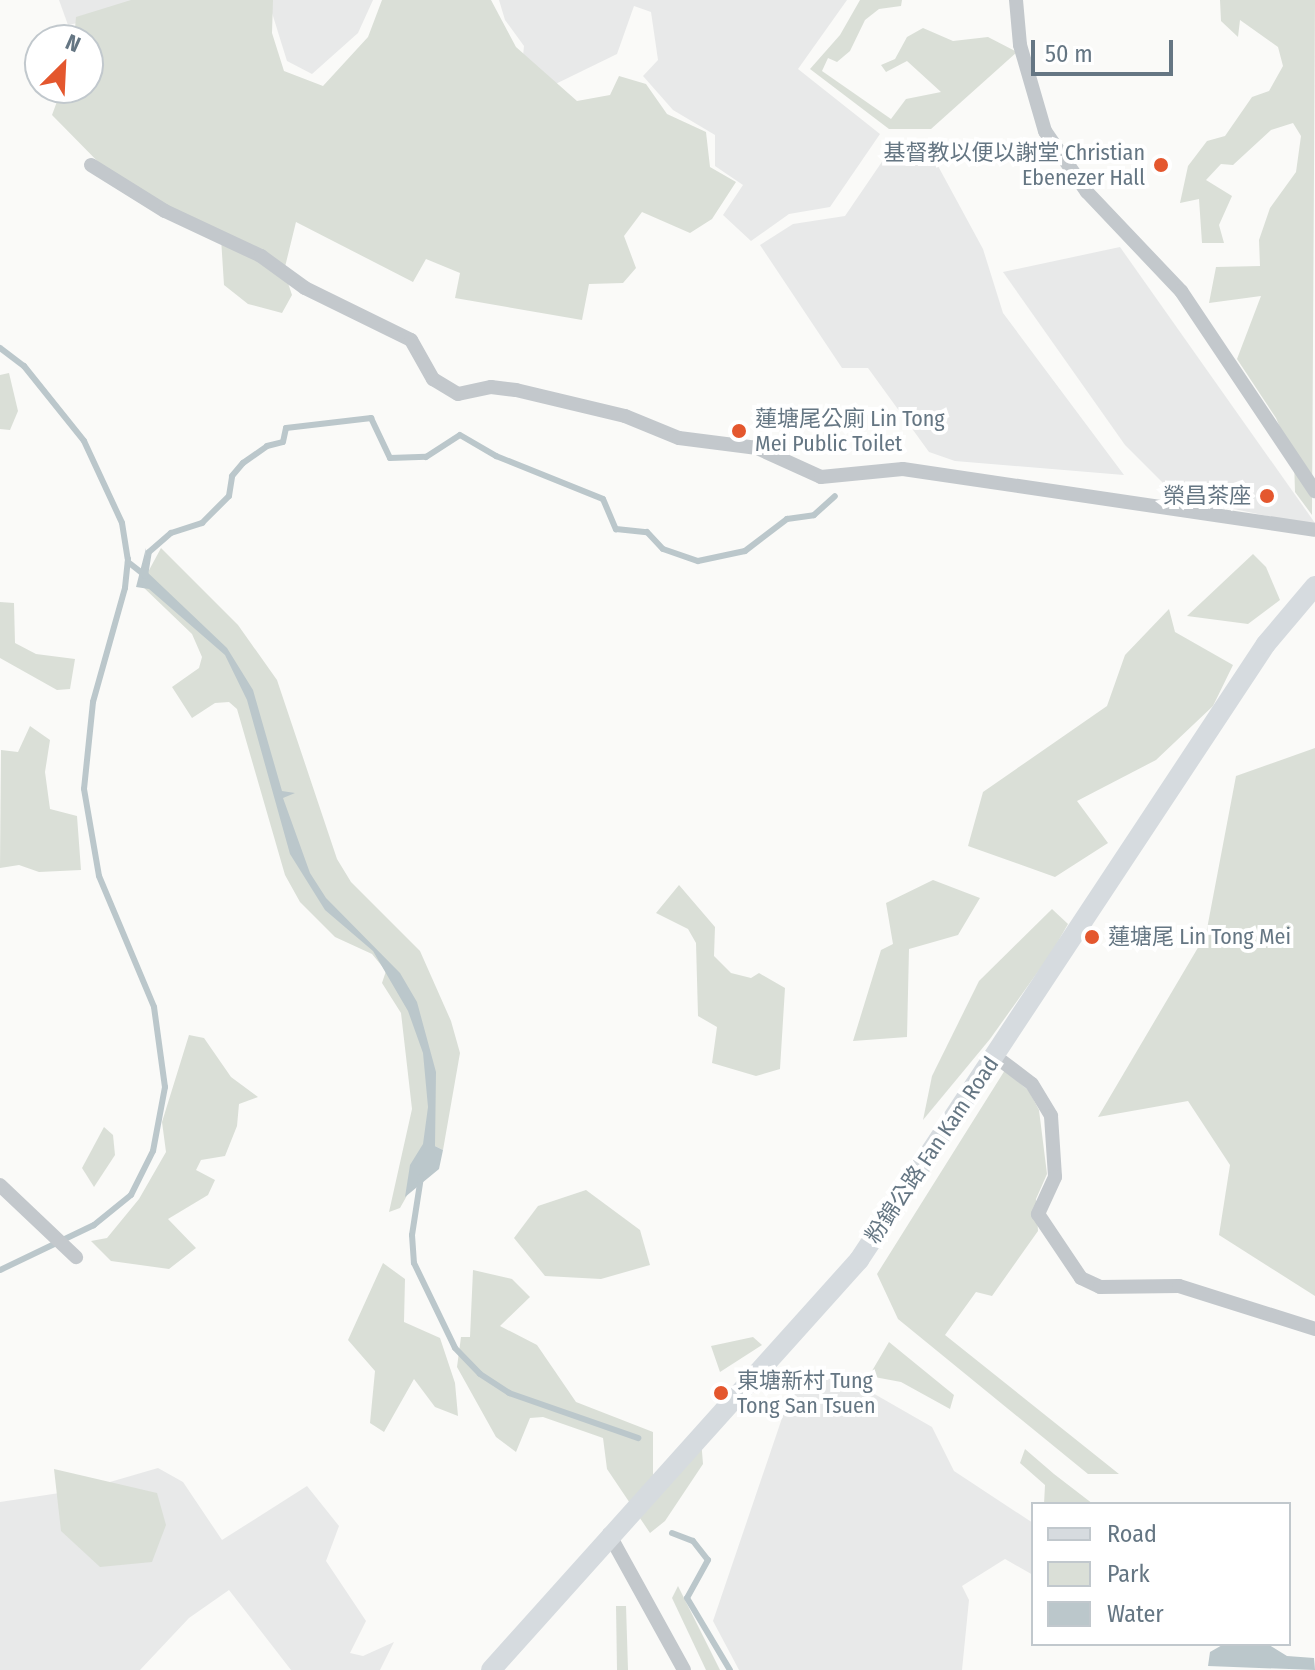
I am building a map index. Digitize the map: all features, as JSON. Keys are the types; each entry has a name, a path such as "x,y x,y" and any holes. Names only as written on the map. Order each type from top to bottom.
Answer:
{"main road":[{"name":"粉錦公路 Fan Kam Road","path":"491,1670 609,1534 836,1290 995,1056 1266,644 1315,586"}],"street":[{"path":"1016,0 1020,45 1045,131 1087,192 1174,282 1315,491"},
{"path":"91,165 165,211 261,256 305,288 411,340 433,379 458,394 491,387 516,390 625,416 679,438 757,448 821,477 903,469 1315,530"},
{"path":"995,1056 1032,1084 1051,1116 1055,1177 1038,1214 1081,1278 1100,1287 1179,1286 1315,1329"},
{"path":"0,1185 33,1220 74,1255"},
{"path":"609,1534 684,1670"}],"shaded area":[{"path":"59,0 164,0 161,6 68,24"},
{"path":"268,0 373,0 358,33 312,74 287,61"},
{"path":"499,0 847,0 798,69 880,134 830,207 789,214 751,241 723,215 743,185 715,166 715,135 673,110 643,76 658,60 651,12 634,6 617,54 535,94 520,85 524,46 505,20"},
{"path":"920,146 938,166 983,249 1003,313 1124,475 955,461 929,452 868,368 842,368 760,245 793,224 845,216 892,147"},
{"path":"1120,247 1315,526 1177,497 1125,445 1003,272"},
{"path":"797,1374 843,1376 932,1427 954,1471 1031,1522 1031,1574 1005,1559 962,1586 969,1600 962,1670 739,1670 713,1621"},
{"path":"158,1468 183,1482 222,1540 307,1486 339,1526 326,1561 366,1621 350,1653 363,1656 394,1642 380,1670 291,1670 229,1590 189,1618 140,1670 0,1670 0,1502 86,1489"}],"green space":[{"path":"131,0 273,0 272,33 284,71 323,86 368,37 382,0 491,0 516,47 577,101 610,95 619,76 646,84 667,114 706,132 710,167 736,182 712,219 690,233 642,212 624,236 636,268 623,283 589,284 582,320 455,298 460,273 426,259 413,282 296,222 284,271 292,295 282,313 248,304 224,285 221,238 113,177 52,115 56,104 104,104 104,24 75,24 76,17"},
{"path":"860,0 902,0 901,6 879,9 865,20 850,51 837,62 828,58 822,71 891,119 906,99 941,92 907,61 886,72 881,65 895,59 907,37 923,28 953,41 988,37 1017,52 931,129 889,129 810,69 840,35"},
{"path":"1220,0 1315,0 1312,515 1295,492 1294,460 1276,418 1237,359 1261,296 1209,303 1216,267 1260,266 1259,240 1270,208 1296,172 1301,136 1293,123 1271,130 1233,165 1221,164 1206,180 1232,196 1219,225 1224,243 1202,243 1199,199 1180,203 1188,166 1207,141 1225,136 1252,97 1269,91 1283,66 1278,47 1240,20 1238,37 1221,21"},
{"path":"9,373 18,411 10,430 0,429 0,375"},
{"path":"161,548 238,625 277,680 337,859 351,882 420,951 451,1021 460,1053 443,1150 435,1146 400,1208 389,1212 412,1109 401,1013 382,983 386,971 372,954 335,937 300,902 285,875 237,709 229,702 215,703 192,718 172,687 199,668 202,657 192,634 141,585"},
{"path":"1253,554 1266,567 1280,600 1248,624 1187,616"},
{"path":"0,602 14,603 15,643 36,654 75,659 70,689 57,690 0,658"},
{"path":"1169,609 1175,632 1233,665 1213,706 1156,760 1077,801 1108,843 1055,877 968,846 983,792 1107,706 1125,655"},
{"path":"30,726 50,740 45,772 50,809 77,816 81,870 39,872 19,865 0,868 1,750 18,752"},
{"path":"1315,748 1315,1296 1219,1235 1230,1165 1188,1101 1098,1117 1206,934 1236,776"},
{"path":"933,880 980,898 958,935 909,949 907,1037 853,1041 881,950 893,944 886,903"},
{"path":"679,885 715,927 714,956 731,973 751,978 759,973 785,988 780,1069 756,1076 712,1063 717,1027 698,1016 696,943 688,929 656,913"},
{"path":"1052,909 1068,924 1052,952 990,1039 923,1120 932,1076 979,981"},
{"path":"189,1035 204,1038 231,1077 258,1097 239,1104 237,1126 225,1156 201,1160 196,1170 215,1180 208,1195 168,1219 196,1248 169,1269 111,1261 91,1241 107,1238 139,1199 166,1152 162,1122"},
{"path":"1005,1070 1029,1091 1039,1110 1047,1174 1036,1199 1038,1231 992,1296 976,1292 945,1335 1119,1474 1088,1474 898,1319 877,1274"},
{"path":"104,1127 113,1135 115,1155 94,1187 82,1168"},
{"path":"586,1190 640,1230 650,1265 601,1279 545,1276 514,1238 538,1206"},
{"path":"383,1263 405,1279 404,1322 440,1338 455,1383 458,1416 435,1407 414,1379 384,1432 370,1423 375,1371 348,1340"},
{"path":"473,1270 512,1279 530,1297 500,1326 537,1345 576,1402 653,1432 653,1475 701,1439 703,1464 665,1521 650,1533 607,1469 603,1438 543,1417 530,1418 516,1452 496,1437 457,1367 461,1337 470,1337"},
{"path":"753,1337 762,1345 720,1372 711,1346"},
{"path":"889,1342 954,1395 950,1409 901,1382 869,1376"},
{"path":"1025,1449 1090,1502 1044,1502 1045,1485 1020,1463"},
{"path":"54,1469 157,1493 166,1525 152,1562 100,1567 61,1531"},
{"path":"678,1586 720,1670 706,1670 672,1598"},
{"path":"616,1606 626,1606 628,1670 617,1670"}],"water":[{"path":"146,548 145,570 227,648 253,690 282,791 295,793 283,798 310,873 326,898 400,973 417,1002 436,1072 435,1146 443,1150 439,1169 405,1197 410,1165 423,1144 428,1107 423,1053 408,1011 373,951 325,910 290,854 247,700 225,655 149,589 136,587"},
{"path":"1220,1646 1271,1646 1287,1656 1314,1658 1315,1670 1208,1666 1210,1652"}],"waterway":[{"path":"0,348 24,366 84,441 122,523 128,559 125,588 93,702 84,789 99,876 154,1007 165,1087 153,1151 131,1195 94,1225 0,1270"},
{"path":"145,576 149,552 171,533 202,523 229,496 232,476 243,463 267,446 283,442 286,428 371,418 390,458 426,457 460,435 496,456 603,499 616,529 647,532 663,549 698,561 745,551 787,519 814,515 835,496"},
{"path":"128,562 142,573"},
{"path":"421,1177 412,1235 414,1263 455,1348 480,1374 509,1393 638,1438"},
{"path":"672,1533 693,1541 708,1560 687,1598 730,1670"}],"place":[{"name":"基督教以便以謝堂 Christian Ebenezer Hall","path":"1161,165"},
{"name":"蓮塘尾公廁 Lin Tong Mei Public Toilet","path":"739,431"},
{"name":"榮昌茶座","path":"1267,496"},
{"name":"蓮塘尾 Lin Tong Mei","path":"1092,937"},
{"name":"東塘新村 Tung Tong San Tsuen","path":"721,1393"}]}
